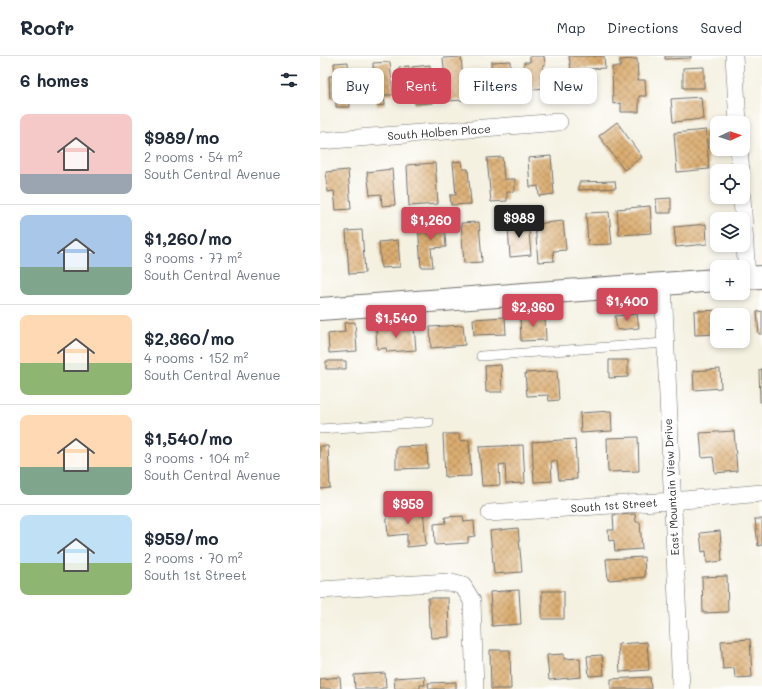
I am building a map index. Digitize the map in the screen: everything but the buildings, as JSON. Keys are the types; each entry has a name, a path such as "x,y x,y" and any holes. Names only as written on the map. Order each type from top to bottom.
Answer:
{"street":[{"path":"734,56 738,116"},
{"name":"South Holben Place","path":"320,141 559,122"},
{"path":"743,204 751,277"},
{"path":"320,309 710,281"},
{"name":"East Mountain View Drive","path":"663,284 681,689"},
{"name":"South 1st Street","path":"490,513 672,501 762,493"},
{"path":"320,590 448,582 463,586 472,601 475,689"}],"lane":[{"path":"481,356 665,343"},
{"path":"320,429 429,422"}]}
